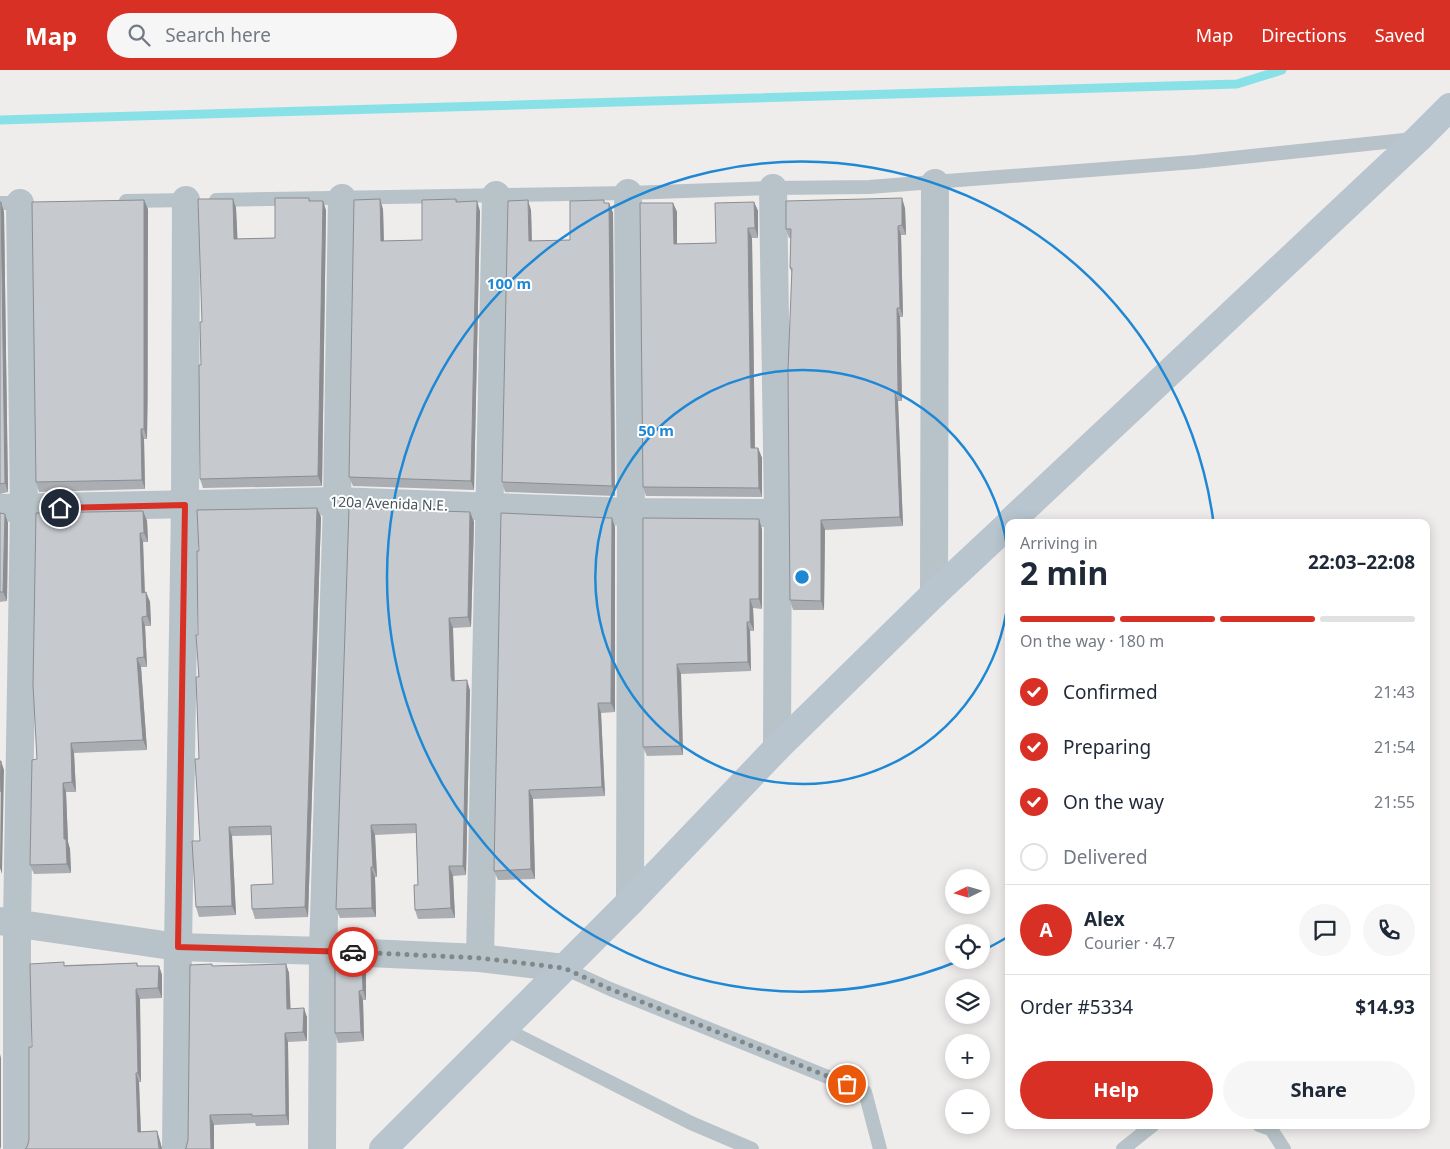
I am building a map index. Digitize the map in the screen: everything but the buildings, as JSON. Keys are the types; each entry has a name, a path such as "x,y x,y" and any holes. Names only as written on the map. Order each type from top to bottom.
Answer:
{"main road":[{"path":"1014,519 1420,138 1450,107"},
{"path":"383,1149 630,902 777,748 934,594 1005,528"}],"street":[{"path":"934,183 934,594"},
{"path":"773,188 778,513 777,748"},
{"path":"628,193 631,512 630,902"},
{"path":"480,958 496,195"},
{"path":"322,1149 323,951 337,501 342,198"},
{"path":"176,1149 185,505 186,200"},
{"path":"17,1149 9,922 12,508 20,203"},
{"name":"120a Avenida N.E.","path":"12,508 337,501 631,512 778,513"},
{"path":"9,922 178,947 480,958 564,968"}],"lane":[{"path":"108,201 628,193 868,187 1195,162 1420,138"},
{"path":"564,968 619,993 865,1092 880,1149"},
{"path":"503,1028 691,1123 752,1149"},
{"path":"1124,1149 1148,1129"},
{"path":"1271,1129 1284,1149"}],"waterway":[{"path":"0,120 1237,84 1282,70"}],"way so far":[{"path":"353,952 480,958 564,968 610,989 847,1084"}],"route":[{"path":"60,508 185,505 178,947 353,952"}]}
